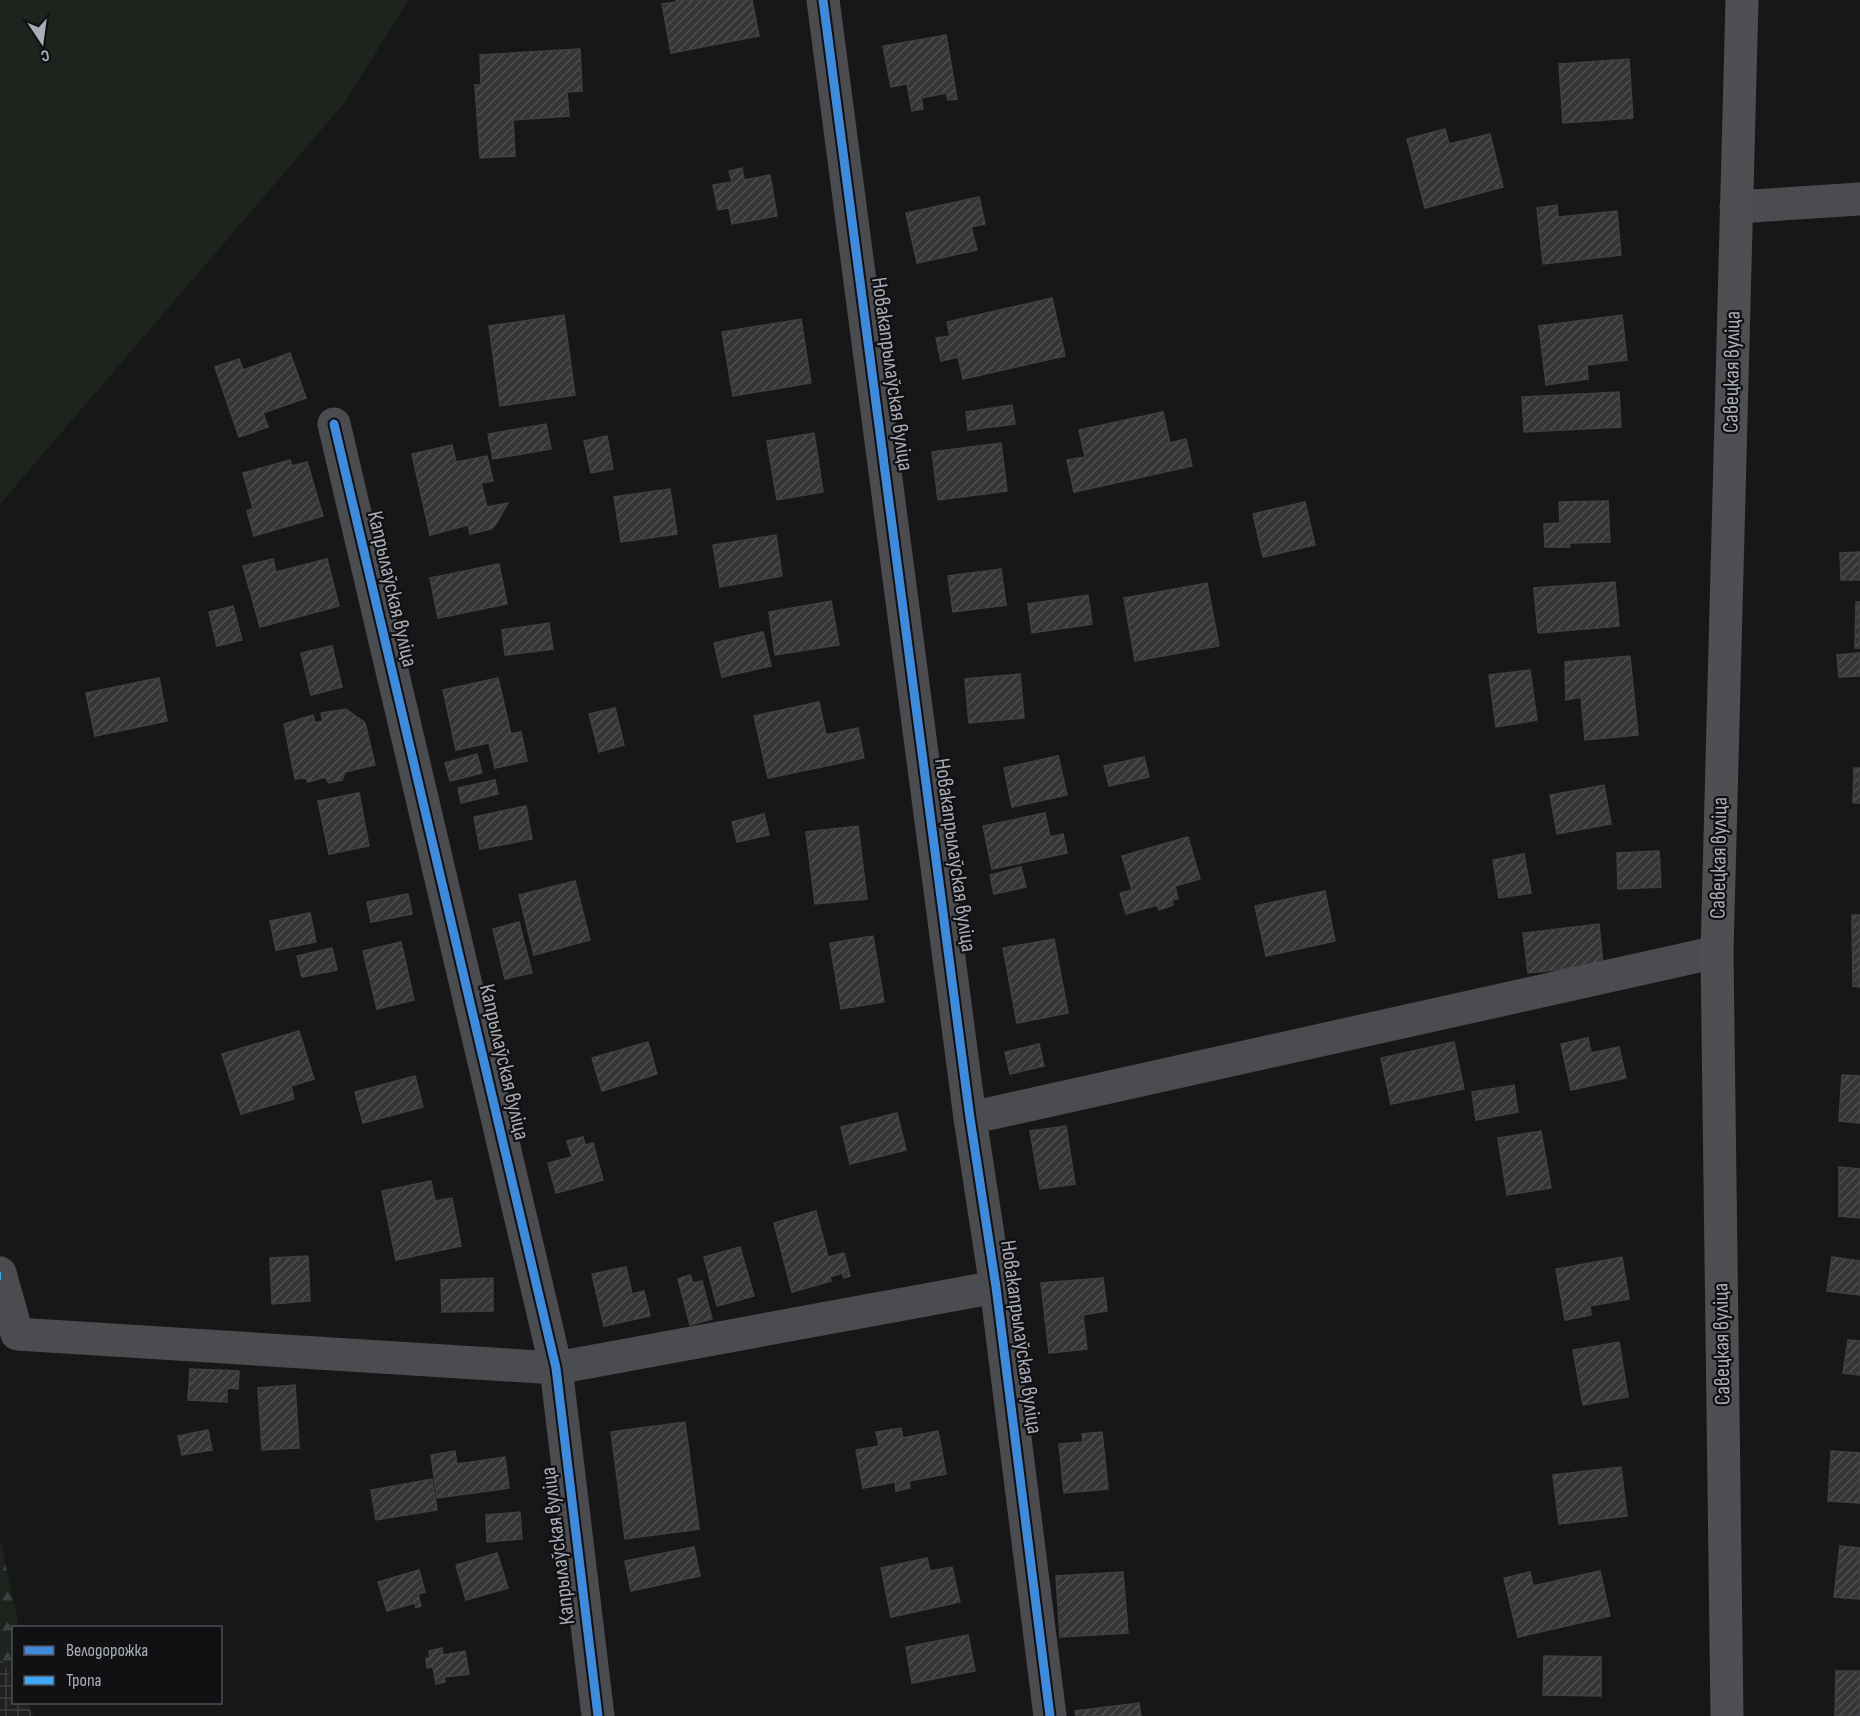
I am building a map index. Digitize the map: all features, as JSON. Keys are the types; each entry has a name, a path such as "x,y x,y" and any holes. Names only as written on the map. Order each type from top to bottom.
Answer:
{"main road":[{"name":"Савецкая вуліца","path":"1727,1716 1717,952 1742,0"}],"street":[{"name":"Новакапрылаўская вуліца","path":"823,0 970,1118 996,1287 1050,1716"},
{"path":"1736,207 1860,199"},
{"name":"Капрылаўская вуліца","path":"334,424 556,1368 598,1716"},
{"path":"970,1118 1717,952"},
{"path":"0,1273 17,1334 556,1368 996,1287"}],"shaded area":[{"path":"0,1657 12,1678 12,1704 27,1704 34,1716 0,1716"}],"green space":[{"path":"0,0 408,0 346,101 0,504"},
{"path":"0,1539 19,1626 12,1626 12,1678 0,1657"}],"building":[{"path":"676,0 752,0 759,36 671,53 662,4 676,2"},
{"path":"946,35 957,99 948,100 946,93 921,98 923,109 912,111 907,84 891,87 883,46"},
{"path":"580,49 582,91 567,92 569,116 513,120 515,156 480,158 475,85 481,85 480,55"},
{"path":"1629,59 1633,118 1563,123 1559,64"},
{"path":"1445,129 1449,144 1490,134 1503,187 1425,208 1407,139"},
{"path":"742,168 744,180 770,175 777,216 732,224 729,208 718,210 713,185 732,182 729,171"},
{"path":"979,197 985,224 971,227 977,250 917,263 906,213"},
{"path":"1557,205 1558,217 1617,211 1621,255 1543,264 1537,208"},
{"path":"1052,298 1065,356 963,379 958,357 941,361 936,338 950,336 947,322"},
{"path":"564,315 575,395 500,406 489,326"},
{"path":"1622,315 1627,360 1587,365 1588,379 1546,385 1539,326"},
{"path":"801,319 811,383 733,396 722,332"},
{"path":"290,353 306,398 263,413 268,427 239,437 215,367 239,359 243,370"},
{"path":"1619,392 1621,427 1524,432 1522,397"},
{"path":"1012,405 1015,424 968,430 966,412"},
{"path":"1163,412 1170,443 1186,439 1192,466 1074,492 1067,460 1085,457 1079,430"},
{"path":"546,424 551,449 493,459 488,434"},
{"path":"814,433 823,492 777,500 767,441"},
{"path":"607,436 613,469 591,473 584,441"},
{"path":"1001,443 1007,491 938,500 932,452"},
{"path":"452,445 456,462 487,456 493,481 481,483 487,507 508,503 491,529 470,534 468,525 430,535 412,454"},
{"path":"290,460 292,466 307,462 323,516 254,536 247,511 253,508 243,473"},
{"path":"670,489 677,534 621,542 614,497"},
{"path":"1608,501 1610,542 1569,543 1570,547 1545,547 1544,524 1560,523 1559,502"},
{"path":"1305,502 1315,545 1263,557 1253,514"},
{"path":"776,535 782,576 720,587 713,545"},
{"path":"1860,552 1860,580 1841,580 1840,553"},
{"path":"273,559 276,572 327,559 339,606 260,627 243,566"},
{"path":"499,564 507,604 438,618 430,578"},
{"path":"1001,569 1006,605 953,612 948,576"},
{"path":"1615,582 1619,626 1538,633 1534,588"},
{"path":"1207,583 1219,646 1135,661 1124,598"},
{"path":"1088,595 1092,624 1032,633 1028,604"},
{"path":"831,601 839,645 775,655 769,612"},
{"path":"1856,602 1860,602 1860,648 1855,648"},
{"path":"233,606 242,640 217,646 209,612"},
{"path":"549,623 553,649 505,655 502,630"},
{"path":"763,632 771,666 722,677 714,643"},
{"path":"332,646 342,687 311,695 301,653"},
{"path":"1860,653 1860,676 1839,677 1837,655"},
{"path":"1630,656 1638,735 1585,740 1581,697 1566,700 1565,662"},
{"path":"1530,670 1537,720 1496,727 1489,675"},
{"path":"1020,674 1024,718 969,723 965,679"},
{"path":"159,678 167,721 95,736 86,693"},
{"path":"498,678 511,734 521,732 527,761 495,768 489,743 456,750 443,690"},
{"path":"819,702 826,735 858,728 864,758 768,778 754,716"},
{"path":"615,708 624,745 599,752 589,714"},
{"path":"346,709 365,723 375,765 345,772 342,780 329,783 325,777 308,782 306,778 295,779 284,724 313,715 315,723 323,721 321,713"},
{"path":"477,754 482,773 450,781 445,763"},
{"path":"1058,756 1067,795 1012,807 1004,768"},
{"path":"1144,757 1149,777 1109,786 1104,766"},
{"path":"1854,768 1860,768 1860,803 1853,803"},
{"path":"495,780 498,794 461,803 458,788"},
{"path":"1604,785 1611,824 1557,834 1550,795"},
{"path":"359,793 369,846 329,854 318,801"},
{"path":"526,806 532,839 480,849 474,817"},
{"path":"1045,813 1050,837 1063,834 1067,853 992,869 983,826"},
{"path":"764,814 769,835 737,842 732,822"},
{"path":"858,826 867,899 815,904 806,832"},
{"path":"1188,837 1200,879 1175,886 1178,899 1172,900 1173,905 1159,910 1157,905 1126,914 1120,893 1132,890 1122,856"},
{"path":"1659,851 1661,887 1618,889 1617,853"},
{"path":"1524,854 1531,893 1499,898 1493,860"},
{"path":"1021,867 1026,887 994,894 990,875"},
{"path":"575,881 590,940 534,955 519,895"},
{"path":"1325,891 1335,941 1266,956 1255,906"},
{"path":"408,894 412,914 371,922 367,902"},
{"path":"310,913 316,942 276,950 270,921"},
{"path":"1852,915 1860,915 1860,987 1853,986"},
{"path":"519,922 532,973 505,979 493,929"},
{"path":"1599,924 1603,965 1528,973 1523,933"},
{"path":"873,936 884,1002 841,1009 830,943"},
{"path":"1054,939 1068,1013 1017,1023 1003,948"},
{"path":"401,942 414,1000 377,1009 363,951"},
{"path":"332,948 337,970 302,977 297,956"},
{"path":"299,1031 314,1079 291,1086 294,1099 241,1114 222,1054"},
{"path":"1588,1038 1591,1053 1619,1047 1626,1078 1571,1090 1561,1044"},
{"path":"648,1042 657,1074 602,1091 592,1058"},
{"path":"1454,1042 1464,1089 1391,1104 1381,1058"},
{"path":"1039,1044 1044,1066 1010,1074 1005,1052"},
{"path":"1842,1075 1860,1076 1860,1123 1839,1121"},
{"path":"415,1076 423,1107 363,1123 355,1092"},
{"path":"1514,1085 1518,1112 1476,1120 1472,1092"},
{"path":"897,1113 906,1150 850,1164 841,1127"},
{"path":"1066,1126 1075,1184 1040,1189 1030,1131"},
{"path":"1541,1131 1551,1188 1507,1195 1498,1138"},
{"path":"583,1137 585,1145 593,1143 603,1180 556,1193 548,1163 572,1157 567,1141"},
{"path":"1839,1167 1860,1169 1860,1218 1839,1216"},
{"path":"431,1181 435,1201 452,1198 461,1246 396,1260 382,1191"},
{"path":"816,1211 828,1257 844,1253 850,1276 844,1278 842,1273 830,1277 831,1281 792,1292 774,1223"},
{"path":"740,1247 754,1296 717,1306 704,1257"},
{"path":"308,1256 310,1301 272,1304 270,1258"},
{"path":"1622,1257 1629,1299 1590,1306 1591,1315 1565,1320 1556,1269"},
{"path":"1832,1257 1860,1261 1860,1295 1827,1291"},
{"path":"626,1267 632,1294 644,1291 650,1316 604,1326 592,1274"},
{"path":"690,1275 693,1283 702,1281 712,1319 690,1325 678,1279"},
{"path":"493,1278 493,1311 442,1312 441,1280"},
{"path":"1103,1278 1107,1311 1083,1315 1087,1349 1049,1353 1041,1283"},
{"path":"1848,1340 1860,1341 1860,1375 1843,1373"},
{"path":"1619,1342 1628,1397 1583,1405 1573,1350"},
{"path":"190,1369 239,1371 238,1389 227,1388 227,1402 188,1400"},
{"path":"295,1385 299,1448 262,1450 258,1388"},
{"path":"685,1422 699,1529 625,1539 611,1432"},
{"path":"901,1428 903,1438 938,1431 946,1474 909,1481 910,1488 896,1491 895,1482 863,1488 856,1450 879,1446 876,1432"},
{"path":"208,1430 212,1450 182,1455 178,1436"},
{"path":"1102,1432 1108,1489 1064,1493 1059,1444 1083,1442 1082,1434"},
{"path":"455,1451 457,1464 505,1457 509,1488 437,1498 431,1455"},
{"path":"1831,1451 1860,1453 1860,1503 1828,1501"},
{"path":"1621,1467 1627,1516 1559,1524 1553,1475"},
{"path":"432,1479 437,1510 376,1520 371,1490"},
{"path":"520,1512 522,1539 487,1542 486,1515"},
{"path":"1840,1546 1860,1548 1860,1599 1834,1597"},
{"path":"694,1547 700,1576 631,1591 625,1561"},
{"path":"497,1553 508,1588 466,1600 456,1565"},
{"path":"927,1558 930,1571 952,1567 960,1602 891,1617 881,1568"},
{"path":"419,1570 425,1592 418,1594 421,1606 416,1608 415,1603 387,1611 378,1582"},
{"path":"1600,1571 1610,1616 1518,1637 1504,1578 1530,1572 1533,1586"},
{"path":"1123,1572 1128,1633 1060,1637 1056,1576"},
{"path":"968,1635 975,1671 912,1683 906,1647"},
{"path":"442,1648 443,1655 465,1651 469,1674 444,1677 445,1682 436,1684 433,1667 427,1668 426,1658 430,1658 429,1651"},
{"path":"1544,1656 1601,1657 1601,1696 1543,1695"},
{"path":"1836,1671 1860,1671 1860,1716 1835,1716"},
{"path":"1139,1703 1141,1716 1076,1716 1075,1711"}],"cycle path":[{"path":"823,0 970,1118 996,1287 1050,1716"},
{"path":"334,424 556,1368 598,1716"}]}
